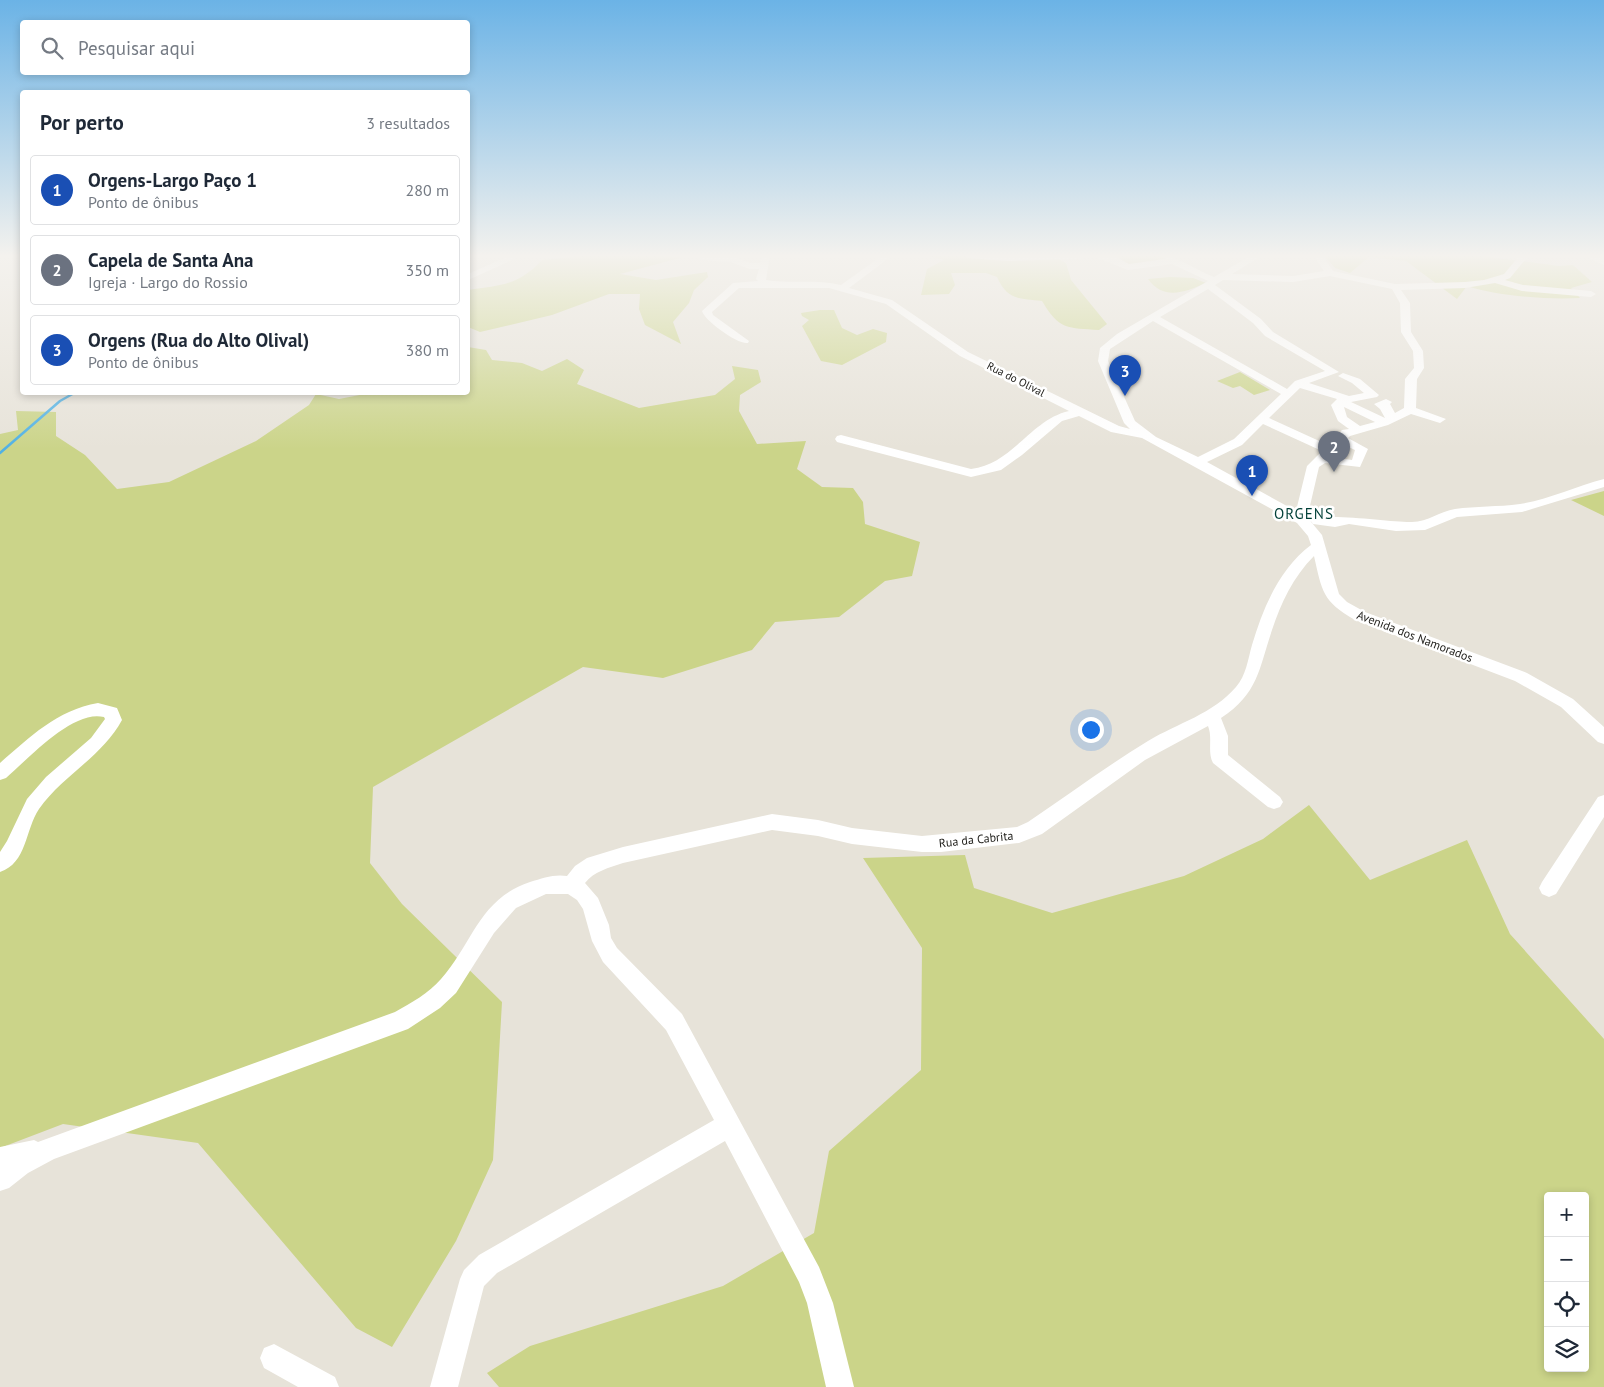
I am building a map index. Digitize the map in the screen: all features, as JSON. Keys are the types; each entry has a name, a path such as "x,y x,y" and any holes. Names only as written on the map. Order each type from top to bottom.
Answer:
{"street":[{"name":"Rua do Olival","path":"713,320 744,341"},
{"name":"Rua do Olival","path":"915,320 964,354 1098,421 1115,428 1142,435"},
{"path":"1148,320 1110,342 1105,348 1103,361 1130,423 1142,435 1198,462 1281,508 1302,520 1317,533"},
{"path":"1158,320 1288,394"},
{"path":"1255,320 1269,334 1338,374 1356,381 1372,395 1373,401"},
{"path":"1406,320 1406,332 1418,351 1419,360 1419,368 1411,379 1410,410"},
{"path":"1198,462 1238,442 1299,384 1338,374"},
{"path":"1299,384 1343,400 1384,422"},
{"path":"1384,422 1385,410 1388,408 1373,401 1343,400 1337,405 1342,419 1356,424 1384,422 1410,410 1440,419"},
{"path":"841,440 971,473 981,473 998,467 1059,418 1081,412"},
{"path":"1261,419 1325,454 1356,464 1362,449 1340,439"},
{"name":"Rua do Olival","path":"1098,421 1121,425 1130,423"},
{"path":"1317,533 1302,510 1313,466 1356,424"},
{"path":"1317,533 1335,523 1349,520 1396,527 1425,526 1455,513 1522,508 1604,484"},
{"path":"1281,508 1302,510"},
{"name":"Rua da Cabrita","path":"572,885 582,872 594,864 623,855 772,822 818,828 852,836 922,844 941,844 1019,835 1035,828 1159,742 1179,730 1212,717 1225,709 1252,676 1259,645 1275,598 1309,551 1317,533"},
{"name":"Avenida dos Namorados","path":"1317,533 1329,589 1342,606 1360,616 1521,677 1547,690 1566,703 1604,737"},
{"path":"0,773 66,718 87,709 102,708 111,712 114,720 106,733 45,789 31,805 15,848 0,864"},
{"path":"1212,717 1222,739 1219,758 1274,802"},
{"path":"1549,888 1604,802"},
{"path":"0,1179 19,1164 48,1149 400,1021 418,1011 447,988 458,975 482,932 494,915 513,900 533,888 552,884 572,885 586,896 599,925 602,941 610,955 638,987 663,1007 674,1022 810,1276 820,1303 840,1387"},
{"path":"444,1387 473,1279 488,1264 729,1125"},
{"path":"0,1159 48,1149"},
{"path":"274,1358 325,1387"}],"green space":[{"path":"470,320 532,320 480,332 470,328"},
{"path":"643,320 675,320 673,322 681,344 645,325"},
{"path":"809,320 838,320 842,328 857,335 873,329 887,333 886,342 842,365 821,361 802,326"},
{"path":"1057,320 1104,320 1107,324 1099,330 1072,328"},
{"path":"470,347 486,350 492,360 522,363 542,371 567,359 584,370 577,384 639,408 715,395 735,379 732,366 758,370 761,382 740,395 739,411 757,444 806,441 797,469 822,487 853,488 863,502 865,524 920,542 912,576 885,581 839,617 775,622 752,650 663,678 583,667 373,787 370,863 402,904 502,1002 493,1160 456,1241 392,1347 356,1328 198,1143 63,1124 0,1148 0,434 18,430 16,411 56,412 56,436 85,455 117,489 169,482 256,441 309,405 315,395 339,399 360,395 470,395"},
{"path":"1240,372 1270,390 1254,395 1240,386 1233,388 1217,381"},
{"path":"1604,491 1604,516 1571,500"},
{"path":"1309,805 1370,880 1467,840 1510,934 1604,1039 1604,1387 499,1387 487,1373 530,1346 723,1286 814,1233 829,1151 921,1070 922,948 863,858 965,855 974,888 1052,913 1184,876 1263,839"}],"waterway":[{"path":"0,453 60,401 71,395"}],"place":[{"name":"Orgens (Rua do Alto Olival)","path":"1125,396"},
{"name":"Capela de Santa Ana","path":"1334,472"},
{"name":"Orgens-Largo Paço 1","path":"1252,496"}],"district":[{"name":"ORGENS","path":"1304,513"}]}
